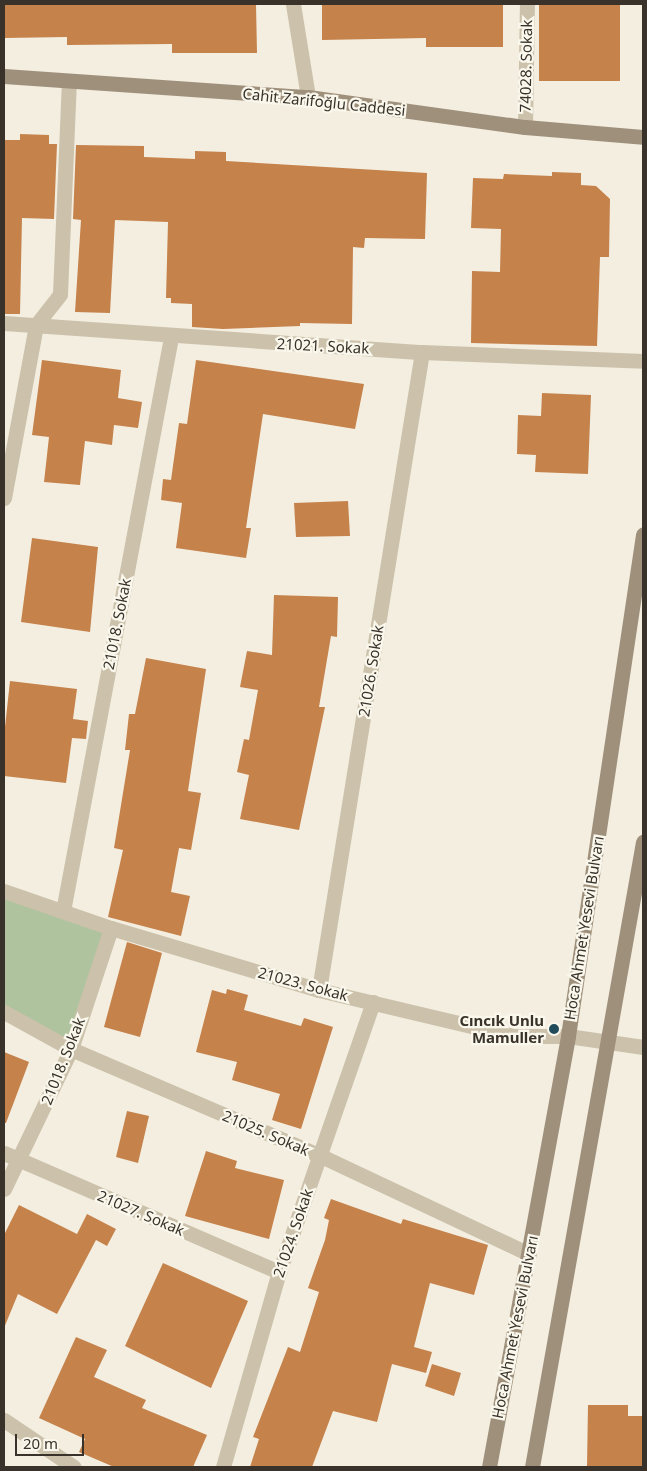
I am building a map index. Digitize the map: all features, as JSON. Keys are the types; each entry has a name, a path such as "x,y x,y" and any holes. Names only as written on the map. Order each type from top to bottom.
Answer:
{"main road":[{"name":"Cahit Zarifoğlu Caddesi","path":"4,76 308,97 525,127 643,137"},
{"name":"Hoca Ahmet Yesevi Bulvarı","path":"489,1467 568,1036 643,535"},
{"path":"532,1467 610,1043 643,842"}],"street":[{"path":"293,4 308,97"},
{"name":"74028. Sokak","path":"525,127 527,4"},
{"path":"4,498 36,325 60,294 70,81"},
{"name":"21021. Sokak","path":"4,323 171,337 422,352 643,361"},
{"name":"21018. Sokak","path":"63,911 171,337"},
{"name":"21026. Sokak","path":"319,990 422,352"},
{"name":"21023. Sokak","path":"4,891 111,928 319,990 514,1036 568,1036 643,1048"},
{"name":"21018. Sokak","path":"4,1189 71,1049 111,928"},
{"name":"21024. Sokak","path":"223,1467 279,1272 321,1156 373,1002"},
{"name":"21025. Sokak","path":"4,1012 71,1049 321,1156 529,1254"},
{"name":"21027. Sokak","path":"4,1153 279,1272"},
{"path":"4,1420 74,1467"}],"green space":[{"path":"4,891 111,928 71,1049 4,1012"}],"building":[{"path":"4,4 256,4 257,53 172,53 172,44 67,45 67,37 4,38"},
{"path":"322,4 503,4 503,47 426,47 426,38 322,40"},
{"path":"539,4 620,4 620,81 539,81"},
{"path":"20,134 49,135 49,144 57,144 54,219 22,218 20,314 4,314 4,140 20,140"},
{"path":"76,145 144,146 144,157 195,159 195,151 226,152 226,161 427,173 425,239 365,238 364,248 353,247 352,324 300,323 300,326 223,329 192,327 192,304 171,303 171,298 166,298 168,222 115,220 110,313 75,312 81,220 73,219"},
{"path":"552,172 581,173 581,185 596,186 610,199 609,257 600,257 597,346 471,343 472,271 500,272 501,229 471,228 473,178 503,179 504,174 552,176"},
{"path":"42,360 121,370 118,398 142,402 138,428 114,425 112,445 85,441 80,485 44,482 49,437 32,435"},
{"path":"196,360 364,384 355,429 263,414 246,528 251,528 246,558 176,548 182,503 161,500 163,479 171,480 179,423 187,424"},
{"path":"542,393 591,395 588,474 535,472 536,455 517,454 518,415 541,416"},
{"path":"348,501 350,536 296,537 294,503"},
{"path":"32,538 98,547 90,632 21,622"},
{"path":"274,595 338,597 337,637 331,636 319,707 325,707 299,830 240,819 249,775 237,772 244,739 249,740 258,690 240,687 247,651 272,655"},
{"path":"146,658 206,669 188,791 201,793 191,850 179,848 171,892 190,896 181,936 108,917 123,850 114,848 130,750 125,750 129,714 135,714"},
{"path":"10,681 77,689 73,719 88,721 86,739 72,738 66,783 4,776 4,736"},
{"path":"127,942 162,953 140,1037 104,1027"},
{"path":"227,989 248,995 244,1010 301,1026 304,1018 333,1027 301,1129 272,1120 280,1094 232,1080 237,1062 196,1052 212,990 226,994"},
{"path":"4,1052 29,1062 6,1123 4,1123"},
{"path":"127,1111 149,1116 138,1163 116,1157"},
{"path":"206,1151 237,1161 235,1168 284,1180 269,1239 185,1216"},
{"path":"331,1199 401,1224 403,1219 488,1245 474,1295 430,1283 414,1347 432,1352 426,1373 392,1364 377,1422 333,1411 312,1467 250,1467 259,1439 253,1437 288,1347 300,1352 319,1292 308,1288 325,1240 329,1220 324,1218"},
{"path":"19,1205 77,1234 87,1214 116,1229 107,1246 96,1240 57,1314 18,1294 4,1328 4,1235"},
{"path":"163,1263 248,1301 211,1388 125,1346"},
{"path":"76,1337 107,1350 94,1377 146,1400 142,1408 207,1435 193,1467 114,1467 79,1452 85,1439 39,1418"},
{"path":"432,1364 461,1373 454,1396 425,1386"},
{"path":"588,1405 628,1405 628,1416 643,1416 643,1467 587,1467"}],"place":[{"name":"Cıncık Unlu Mamuller","path":"554,1029"}]}
